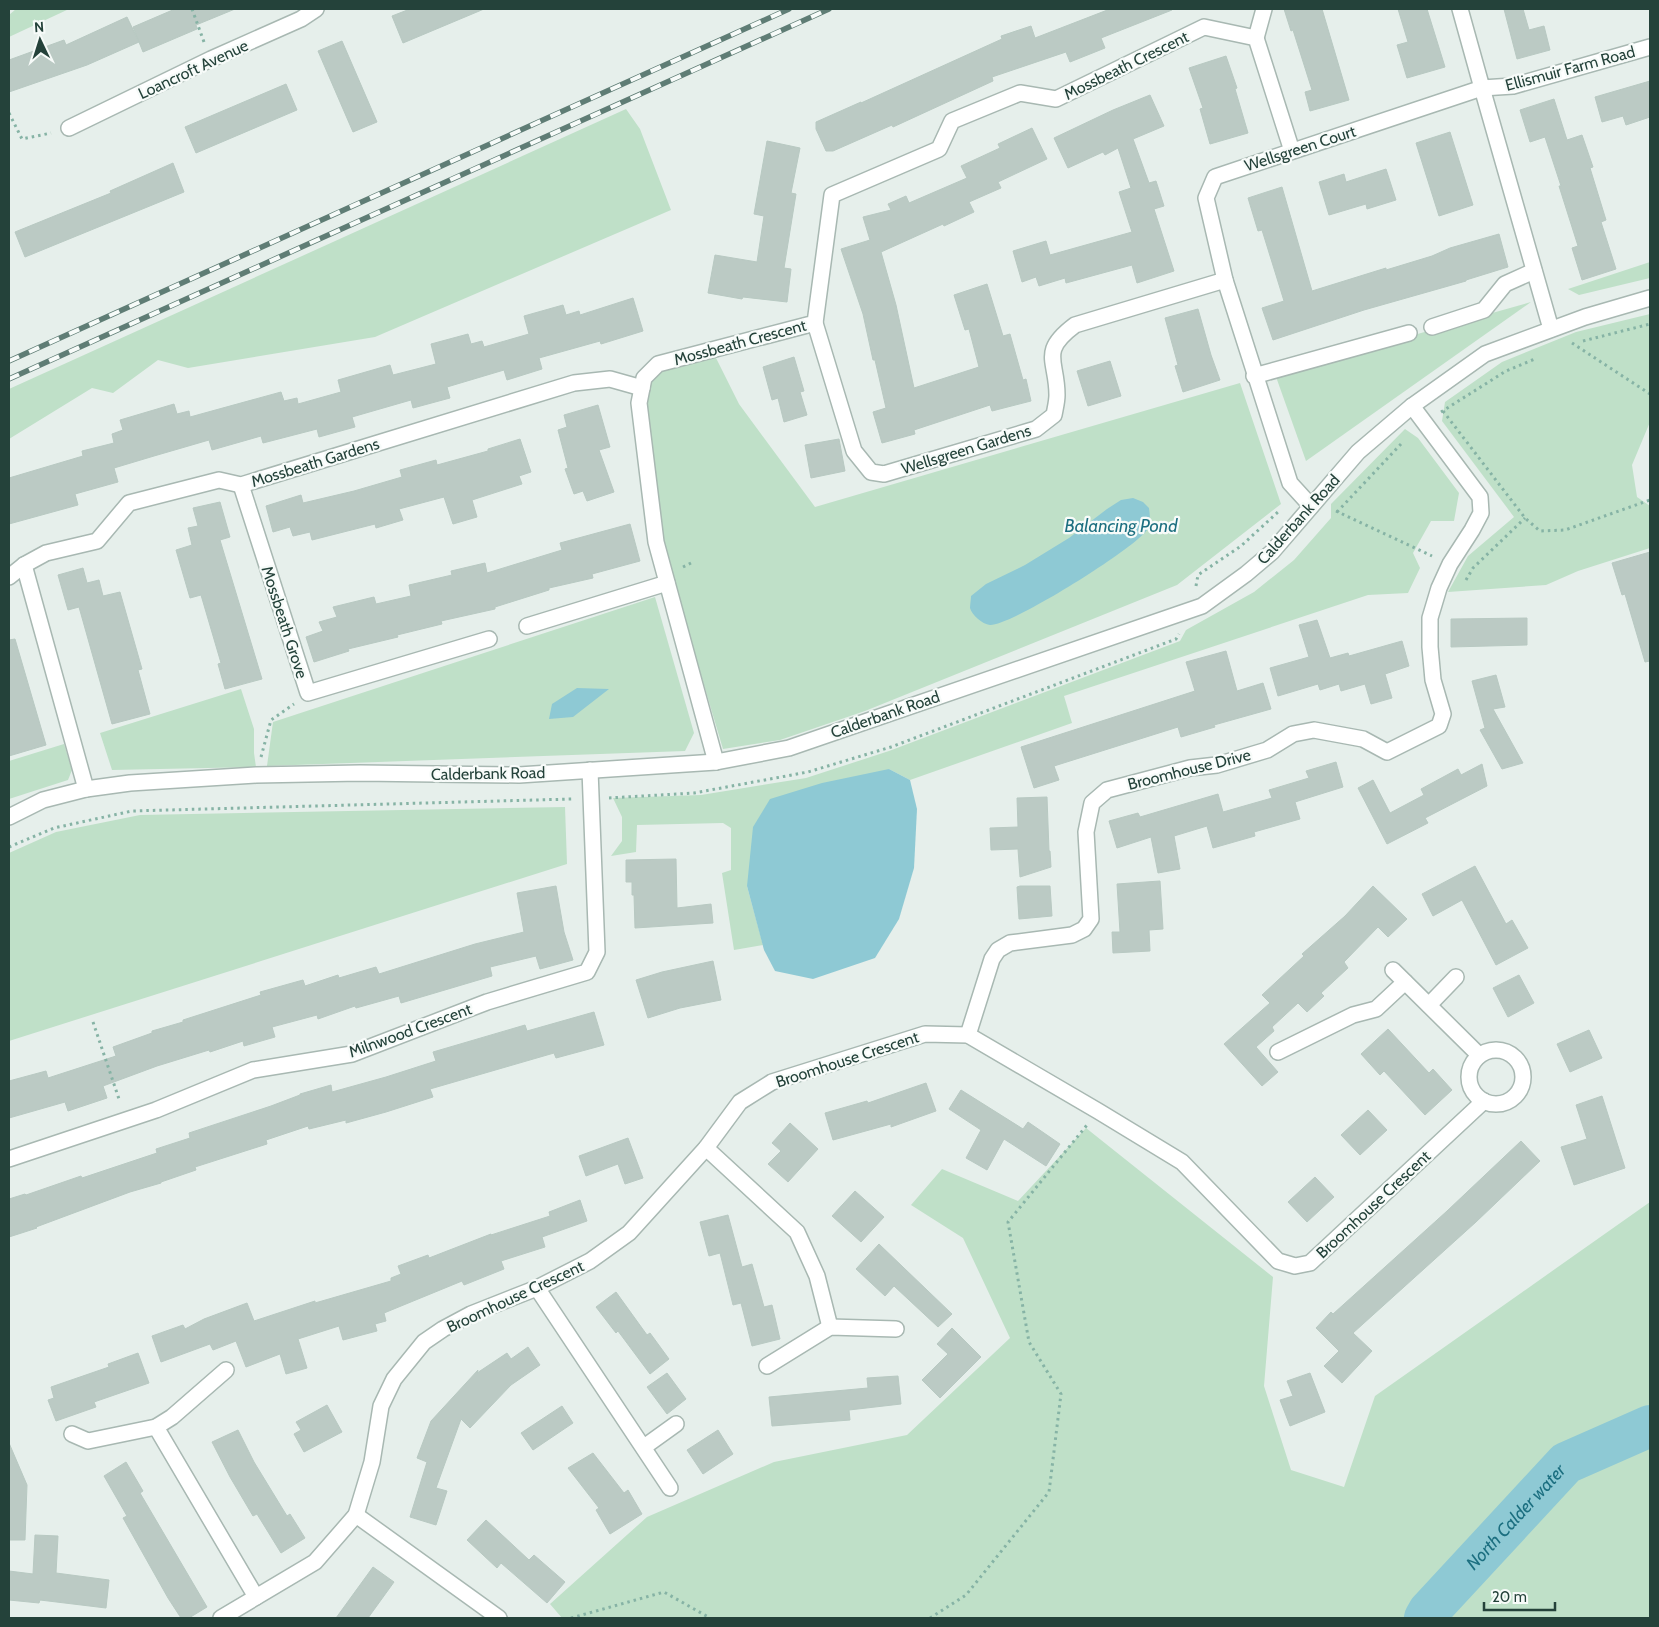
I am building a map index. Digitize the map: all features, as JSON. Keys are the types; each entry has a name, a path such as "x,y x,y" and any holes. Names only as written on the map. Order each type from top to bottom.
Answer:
{"street":[{"name":"Loancroft Avenue","path":"69,128 210,59 301,19 316,9"},
{"path":"1264,9 1256,38 1292,151"},
{"name":"Ellismuir Farm Road","path":"1460,9 1482,88 1513,86 1650,47"},
{"name":"Mossbeath Crescent","path":"716,762 656,542 639,402 644,378 658,364 814,323 832,196 939,149 952,121 1020,93 1056,99 1204,27 1256,38"},
{"path":"1482,88 1534,271 1557,327"},
{"name":"Wellsgreen Court","path":"1313,503 1290,483 1254,376 1225,280 1206,198 1214,177 1482,88"},
{"path":"1432,327 1484,310 1505,284 1534,271"},
{"name":"Wellsgreen Gardens","path":"814,323 854,451 871,472 884,474 1036,429 1054,415 1057,396 1051,356 1060,336 1075,325 1225,280"},
{"name":"Calderbank Road","path":"9,817 43,800 86,789 130,783 256,776 360,773 519,775 716,762 788,748 1202,606 1246,574 1272,552 1358,452 1412,406 1485,354 1585,317 1650,298"},
{"path":"1254,376 1409,333"},
{"name":"Mossbeath Gardens","path":"9,577 24,565 46,552 98,541 129,503 219,480 241,485 574,383 610,379 642,388"},
{"name":"Broomhouse Drive","path":"968,1035 992,959 998,950 1010,943 1072,935 1084,929 1091,919 1086,832 1092,802 1107,790 1190,768 1217,765 1267,750 1293,734 1314,730 1363,739 1387,752 1439,726 1444,714 1433,680 1430,618 1439,588 1450,564 1481,513 1480,497 1412,406"},
{"name":"Mossbeath Grove","path":"241,485 308,693 489,639"},
{"path":"24,565 86,789"},
{"path":"527,626 667,583"},
{"name":"Milnwood Crescent","path":"9,1159 156,1110 253,1070 352,1054 487,1002 588,972 597,952 590,770"},
{"path":"1393,970 1479,1056"},
{"path":"1429,1006 1456,977"},
{"path":"1278,1052 1353,1015 1376,1009 1405,982"},
{"name":"Broomhouse Crescent","path":"221,1618 315,1562 356,1514 372,1462 381,1406 394,1379 424,1342 470,1314 537,1288 590,1261 629,1233 706,1148 740,1102 772,1082 925,1034 968,1035 1182,1162 1278,1261 1295,1266 1310,1262 1484,1101"},
{"path":"1496,1050 1504,1051 1512,1055 1522,1069 1523,1078 1521,1086 1517,1094 1510,1100 1493,1104 1484,1101 1471,1088 1469,1080 1473,1062 1479,1056 1496,1050"},
{"path":"706,1148 797,1232 817,1276 830,1327"},
{"path":"537,1288 670,1488"},
{"path":"767,1366 830,1327 896,1329"},
{"path":"72,1434 88,1441 156,1427 172,1417 226,1370"},
{"path":"644,1447 676,1424"},
{"path":"156,1427 256,1597"},
{"path":"356,1514 499,1618"}],"path":[{"path":"192,9 210,59"},
{"path":"9,113 22,139 69,128"},
{"path":"1572,343 1650,324"},
{"path":"1557,327 1572,343 1650,394"},
{"path":"1337,512 1408,436 1425,422 1506,371 1538,357"},
{"path":"1443,411 1525,518 1540,531 1565,530 1650,500"},
{"path":"1313,503 1337,512 1450,564"},
{"path":"1463,584 1473,568 1525,518"},
{"path":"256,776 271,720 308,693"},
{"path":"93,1022 126,1120"},
{"path":"930,1618 966,1595 1049,1492 1061,1394 1029,1342 1008,1222 1098,1111"},
{"path":"571,1618 664,1592 710,1618"}],"green space":[{"path":"16,9 69,9 9,37 9,15"},
{"path":"626,109 640,129 671,210 375,337 188,368 158,360 113,393 92,388 9,439 9,389"},
{"path":"1650,262 1650,278 1579,295 1568,289"},
{"path":"1531,302 1306,461 1275,374"},
{"path":"1650,314 1650,422 1632,465 1637,497 1650,506 1650,548 1578,571 1546,585 1448,592 1468,556 1514,517 1442,421 1445,402 1502,362 1576,332"},
{"path":"714,354 739,404 815,507 1240,383 1281,504 1177,585 865,711 780,740 723,749 660,537 646,401 652,378 657,373 671,365"},
{"path":"1405,429 1418,438 1459,493 1454,521 1431,521 1413,553 1420,568 1408,593 1368,595 1064,696 1072,723 910,780 889,769 747,886 763,945 734,950 722,873 731,870 731,828 723,823 637,825 636,852 611,856 622,841 622,817 613,798 701,795 806,778 889,751 1180,641 1186,630 1254,592 1294,560 1331,518 1331,504"},
{"path":"655,597 694,733 685,751 267,766 273,722"},
{"path":"241,689 254,729 256,767 112,770 100,733"},
{"path":"64,744 72,770 68,780 9,799 9,761"},
{"path":"565,807 567,864 9,1041 9,853 56,832 140,815"},
{"path":"1086,1128 1273,1277 1264,1386 1291,1470 1344,1487 1375,1396 1650,1202 1650,1618 562,1618 550,1604 647,1517 774,1462 907,1435 1010,1338 963,1238 911,1205 942,1169 1018,1201"}],"water":[{"name":"Balancing Pond","path":"1133,498 1143,502 1149,508 1149,525 1147,530 1137,540 1120,553 1072,585 1002,622 990,625 978,619 973,613 970,608 971,596 986,584 1025,565 1069,538 1121,500"},
{"path":"577,688 609,689 573,717 549,719 552,704"},
{"path":"889,769 910,780 917,809 914,868 899,919 875,958 813,979 775,971 764,950 747,886 753,827 770,799 822,783"}],"building":[{"path":"175,9 235,9 196,25 197,29 143,52 133,27"},
{"path":"410,9 484,9 403,43 392,16"},
{"path":"1110,9 1172,10 1101,38 1105,48 1070,62 1066,52 992,77 993,81 893,127 892,125 833,151 826,151 816,129 816,122 1002,39 1001,36 1031,26 1035,38"},
{"path":"1284,9 1322,9 1349,100 1310,111 1305,92 1312,90 1293,30 1291,31"},
{"path":"1398,9 1427,9 1445,67 1407,78 1397,45 1408,42"},
{"path":"1504,9 1523,9 1529,30 1544,26 1550,50 1517,59"},
{"path":"127,17 139,42 87,65 9,92 9,60 64,40 66,45"},
{"path":"342,41 377,122 353,132 318,51"},
{"path":"1226,56 1237,88 1235,89 1248,133 1210,144 1200,109 1203,108 1189,68"},
{"path":"1650,81 1650,117 1626,125 1623,116 1602,122 1595,97"},
{"path":"286,84 297,110 196,153 185,127"},
{"path":"1150,95 1164,126 1133,139 1149,183 1156,181 1164,206 1154,209 1174,271 1137,283 1132,265 1066,283 1065,278 1039,286 1036,277 1022,282 1013,251 1046,241 1050,255 1132,232 1119,192 1131,188 1118,148 1105,155 1103,152 1068,168 1054,138"},
{"path":"1554,99 1567,140 1582,135 1593,167 1590,168 1606,220 1601,222 1616,269 1582,280 1572,248 1578,246 1545,137 1530,142 1520,110"},
{"path":"1032,128 1047,159 998,182 1001,188 969,202 974,212 881,252 896,305 914,388 979,367 969,329 965,330 954,295 987,284 1003,336 1010,334 1023,380 1026,379 1031,401 992,411 990,405 914,430 915,434 882,443 873,412 886,408 863,314 841,249 870,240 863,217 891,210 888,204 906,196 909,203 967,178 961,166 1000,148 998,144"},
{"path":"1450,132 1473,205 1439,216 1416,143"},
{"path":"767,141 800,148 791,193 796,194 784,268 791,269 787,302 743,297 742,299 708,293 715,255 757,262 764,216 754,214"},
{"path":"173,163 184,192 25,257 15,232 111,193 110,191"},
{"path":"1386,169 1396,200 1367,209 1366,204 1329,215 1319,182 1344,174 1346,182"},
{"path":"1282,187 1312,291 1432,256 1450,248 1499,234 1508,267 1364,310 1273,340 1262,308 1284,301 1262,230 1258,231 1248,198"},
{"path":"633,298 643,331 601,344 600,341 539,358 542,369 507,380 504,370 447,387 450,398 413,408 411,400 352,417 355,427 319,437 317,429 263,443 261,436 212,450 209,440 114,468 118,482 75,494 78,505 9,524 9,478 83,456 82,451 114,443 112,434 123,430 120,420 174,404 177,414 189,411 190,417 281,392 284,401 297,398 298,404 341,392 338,380 390,365 393,375 436,364 431,344 468,334 471,344 482,341 484,347 529,334 524,316 563,305 566,315 579,311 580,315"},
{"path":"1198,309 1220,380 1183,392 1175,366 1178,365 1165,318"},
{"path":"794,357 804,391 800,392 807,415 784,422 778,398 772,400 763,367"},
{"path":"1110,361 1121,396 1088,406 1077,371"},
{"path":"598,405 610,447 599,450 614,492 587,501 583,491 574,494 565,469 568,468 558,430 567,427 564,415"},
{"path":"520,439 531,472 519,476 522,484 472,500 477,517 453,524 444,497 399,509 403,520 376,528 375,524 312,540 310,532 293,536 290,527 273,532 266,506 301,495 303,503 354,491 402,477 400,470 436,460 437,465 488,451 488,449"},
{"path":"839,439 845,471 811,478 805,445"},
{"path":"220,502 230,537 220,540 262,679 225,689 218,664 221,663 201,595 190,598 176,550 192,545 188,528 198,526 193,508"},
{"path":"630,524 640,561 592,574 593,578 549,588 549,590 495,607 495,609 441,621 442,624 348,649 349,651 314,662 306,637 323,631 319,622 337,617 333,607 374,597 376,604 411,596 409,585 452,575 451,571 485,563 487,573 562,550 560,543"},
{"path":"1650,552 1650,661 1645,662 1625,594 1622,595 1612,563"},
{"path":"83,568 87,583 99,580 103,596 120,592 142,669 138,670 150,714 112,724 79,607 68,610 58,575"},
{"path":"1527,618 1527,645 1451,647 1451,619"},
{"path":"1317,620 1330,658 1348,653 1349,656 1402,641 1409,666 1385,674 1392,698 1371,704 1365,684 1341,691 1339,684 1320,690 1318,684 1278,696 1270,668 1309,657 1299,625"},
{"path":"15,639 46,745 9,756 9,640"},
{"path":"1226,651 1237,691 1263,683 1271,709 1214,725 1215,727 1181,737 1178,727 1054,766 1059,780 1034,788 1021,747 1195,691 1186,662"},
{"path":"1496,675 1505,707 1493,709 1523,763 1502,769 1480,730 1485,728 1472,681"},
{"path":"1336,762 1343,787 1295,802 1300,819 1254,832 1255,836 1213,848 1207,826 1174,836 1180,869 1158,873 1151,837 1117,848 1109,821 1138,813 1140,817 1218,794 1223,812 1272,798 1269,790 1309,778 1306,771"},
{"path":"1482,764 1487,786 1425,818 1428,823 1387,844 1358,788 1373,780 1390,813 1424,795 1421,789 1458,769 1461,775"},
{"path":"1047,797 1051,867 1020,877 1018,849 991,850 990,828 1018,827 1017,798"},
{"path":"676,859 677,908 711,904 713,923 635,928 634,895 632,895 632,882 626,882 626,860"},
{"path":"1475,866 1506,924 1512,920 1528,948 1496,965 1462,900 1433,916 1422,894"},
{"path":"1160,881 1163,929 1149,930 1150,951 1113,953 1112,932 1120,932 1117,884"},
{"path":"556,886 564,932 573,960 540,969 536,956 490,967 492,976 401,1003 399,996 356,1008 355,1006 318,1019 317,1015 272,1027 275,1037 244,1046 243,1041 210,1052 209,1050 157,1066 103,1086 107,1098 68,1111 65,1102 9,1118 9,1081 46,1071 48,1078 116,1056 113,1047 152,1033 152,1031 183,1022 183,1020 261,995 260,992 303,980 305,986 338,975 339,978 376,967 379,974 475,944 524,932 517,893"},
{"path":"1050,886 1052,916 1019,919 1017,887"},
{"path":"1373,886 1407,919 1388,937 1378,927 1344,962 1348,968 1321,993 1324,996 1307,1012 1298,1003 1272,1027 1274,1031 1256,1047 1278,1072 1262,1086 1224,1044 1270,1003 1262,995 1304,956 1302,954 1345,916"},
{"path":"713,961 721,1000 680,1008 648,1018 636,980 662,972"},
{"path":"1519,975 1534,1003 1508,1017 1493,988"},
{"path":"594,1012 604,1045 556,1058 554,1053 430,1089 433,1097 346,1123 346,1120 309,1129 308,1126 266,1140 267,1144 195,1167 196,1170 130,1192 9,1237 9,1199 81,1176 82,1178 157,1153 156,1149 190,1138 189,1133 271,1106 300,1094 331,1085 332,1092 386,1077 436,1061 433,1052 525,1025 527,1031"},
{"path":"1388,1029 1429,1073 1433,1069 1452,1090 1425,1115 1384,1071 1380,1075 1361,1054"},
{"path":"1589,1030 1602,1058 1570,1072 1557,1044"},
{"path":"926,1083 936,1111 891,1127 891,1124 833,1140 825,1113 867,1101 868,1103"},
{"path":"961,1090 1023,1129 1028,1122 1060,1144 1046,1166 1004,1139 987,1170 966,1158 981,1130 949,1109"},
{"path":"1602,1096 1625,1168 1574,1185 1561,1147 1587,1139 1576,1105"},
{"path":"1368,1110 1387,1130 1360,1155 1341,1135"},
{"path":"790,1123 818,1149 788,1182 768,1164 781,1151 772,1143"},
{"path":"628,1138 643,1178 625,1184 618,1164 586,1176 579,1156"},
{"path":"1521,1141 1540,1161 1476,1222 1353,1333 1372,1351 1342,1383 1324,1366 1339,1351 1316,1328 1331,1312 1333,1314 1447,1211"},
{"path":"1315,1177 1334,1197 1307,1222 1288,1202"},
{"path":"855,1191 884,1217 861,1242 832,1216"},
{"path":"580,1200 587,1221 542,1237 545,1247 501,1261 504,1269 464,1285 462,1281 384,1313 386,1321 375,1324 377,1331 343,1340 339,1326 298,1339 307,1368 286,1374 280,1354 246,1367 236,1341 213,1350 210,1344 161,1362 152,1336 183,1325 185,1329 204,1319 247,1303 254,1321 315,1301 315,1303 391,1281 391,1278 401,1274 398,1266 428,1255 429,1258 491,1234 550,1216 549,1212"},
{"path":"728,1215 742,1267 752,1264 764,1307 772,1305 780,1339 752,1346 741,1303 733,1305 720,1253 709,1256 700,1222"},
{"path":"879,1244 952,1314 938,1327 894,1286 885,1296 856,1269"},
{"path":"616,1292 647,1335 650,1333 669,1359 650,1374 618,1331 616,1333 596,1307"},
{"path":"952,1328 981,1357 940,1398 922,1380 948,1354 937,1344"},
{"path":"528,1347 540,1365 511,1385 470,1428 461,1419 436,1488 447,1491 436,1525 410,1517 427,1462 417,1458 431,1421 478,1370 477,1373 507,1353 511,1359"},
{"path":"138,1353 149,1383 94,1402 96,1407 56,1421 48,1400 54,1398 51,1387 109,1367 108,1364"},
{"path":"667,1373 686,1399 667,1414 647,1387"},
{"path":"1310,1373 1325,1412 1290,1426 1280,1400 1293,1396 1287,1381"},
{"path":"898,1376 901,1404 849,1410 850,1420 772,1426 769,1397 868,1388 867,1378"},
{"path":"327,1405 342,1432 304,1452 294,1434 301,1430 296,1422"},
{"path":"562,1406 573,1423 533,1450 521,1433"},
{"path":"238,1430 254,1462 287,1516 290,1514 305,1538 281,1553 257,1514 253,1516 212,1442"},
{"path":"718,1430 733,1454 703,1474 687,1450"},
{"path":"9,1443 27,1485 25,1540 9,1540"},
{"path":"593,1453 624,1493 628,1490 642,1514 610,1534 596,1510 599,1508 568,1468"},
{"path":"126,1462 143,1491 140,1493 207,1607 189,1618 181,1618 168,1598 123,1518 127,1516 104,1476"},
{"path":"486,1520 529,1560 534,1555 565,1582 547,1603 501,1563 497,1568 467,1540"},
{"path":"35,1535 58,1536 56,1573 109,1580 106,1608 40,1600 39,1603 9,1600 9,1571 33,1574"},
{"path":"373,1567 394,1582 368,1618 336,1618"}],"waterway":[{"name":"North Calder water","path":"1425,1618 1429,1611 1566,1463 1650,1426"}],"railway":[{"path":"9,361 789,9"},
{"path":"9,379 829,9"}]}
